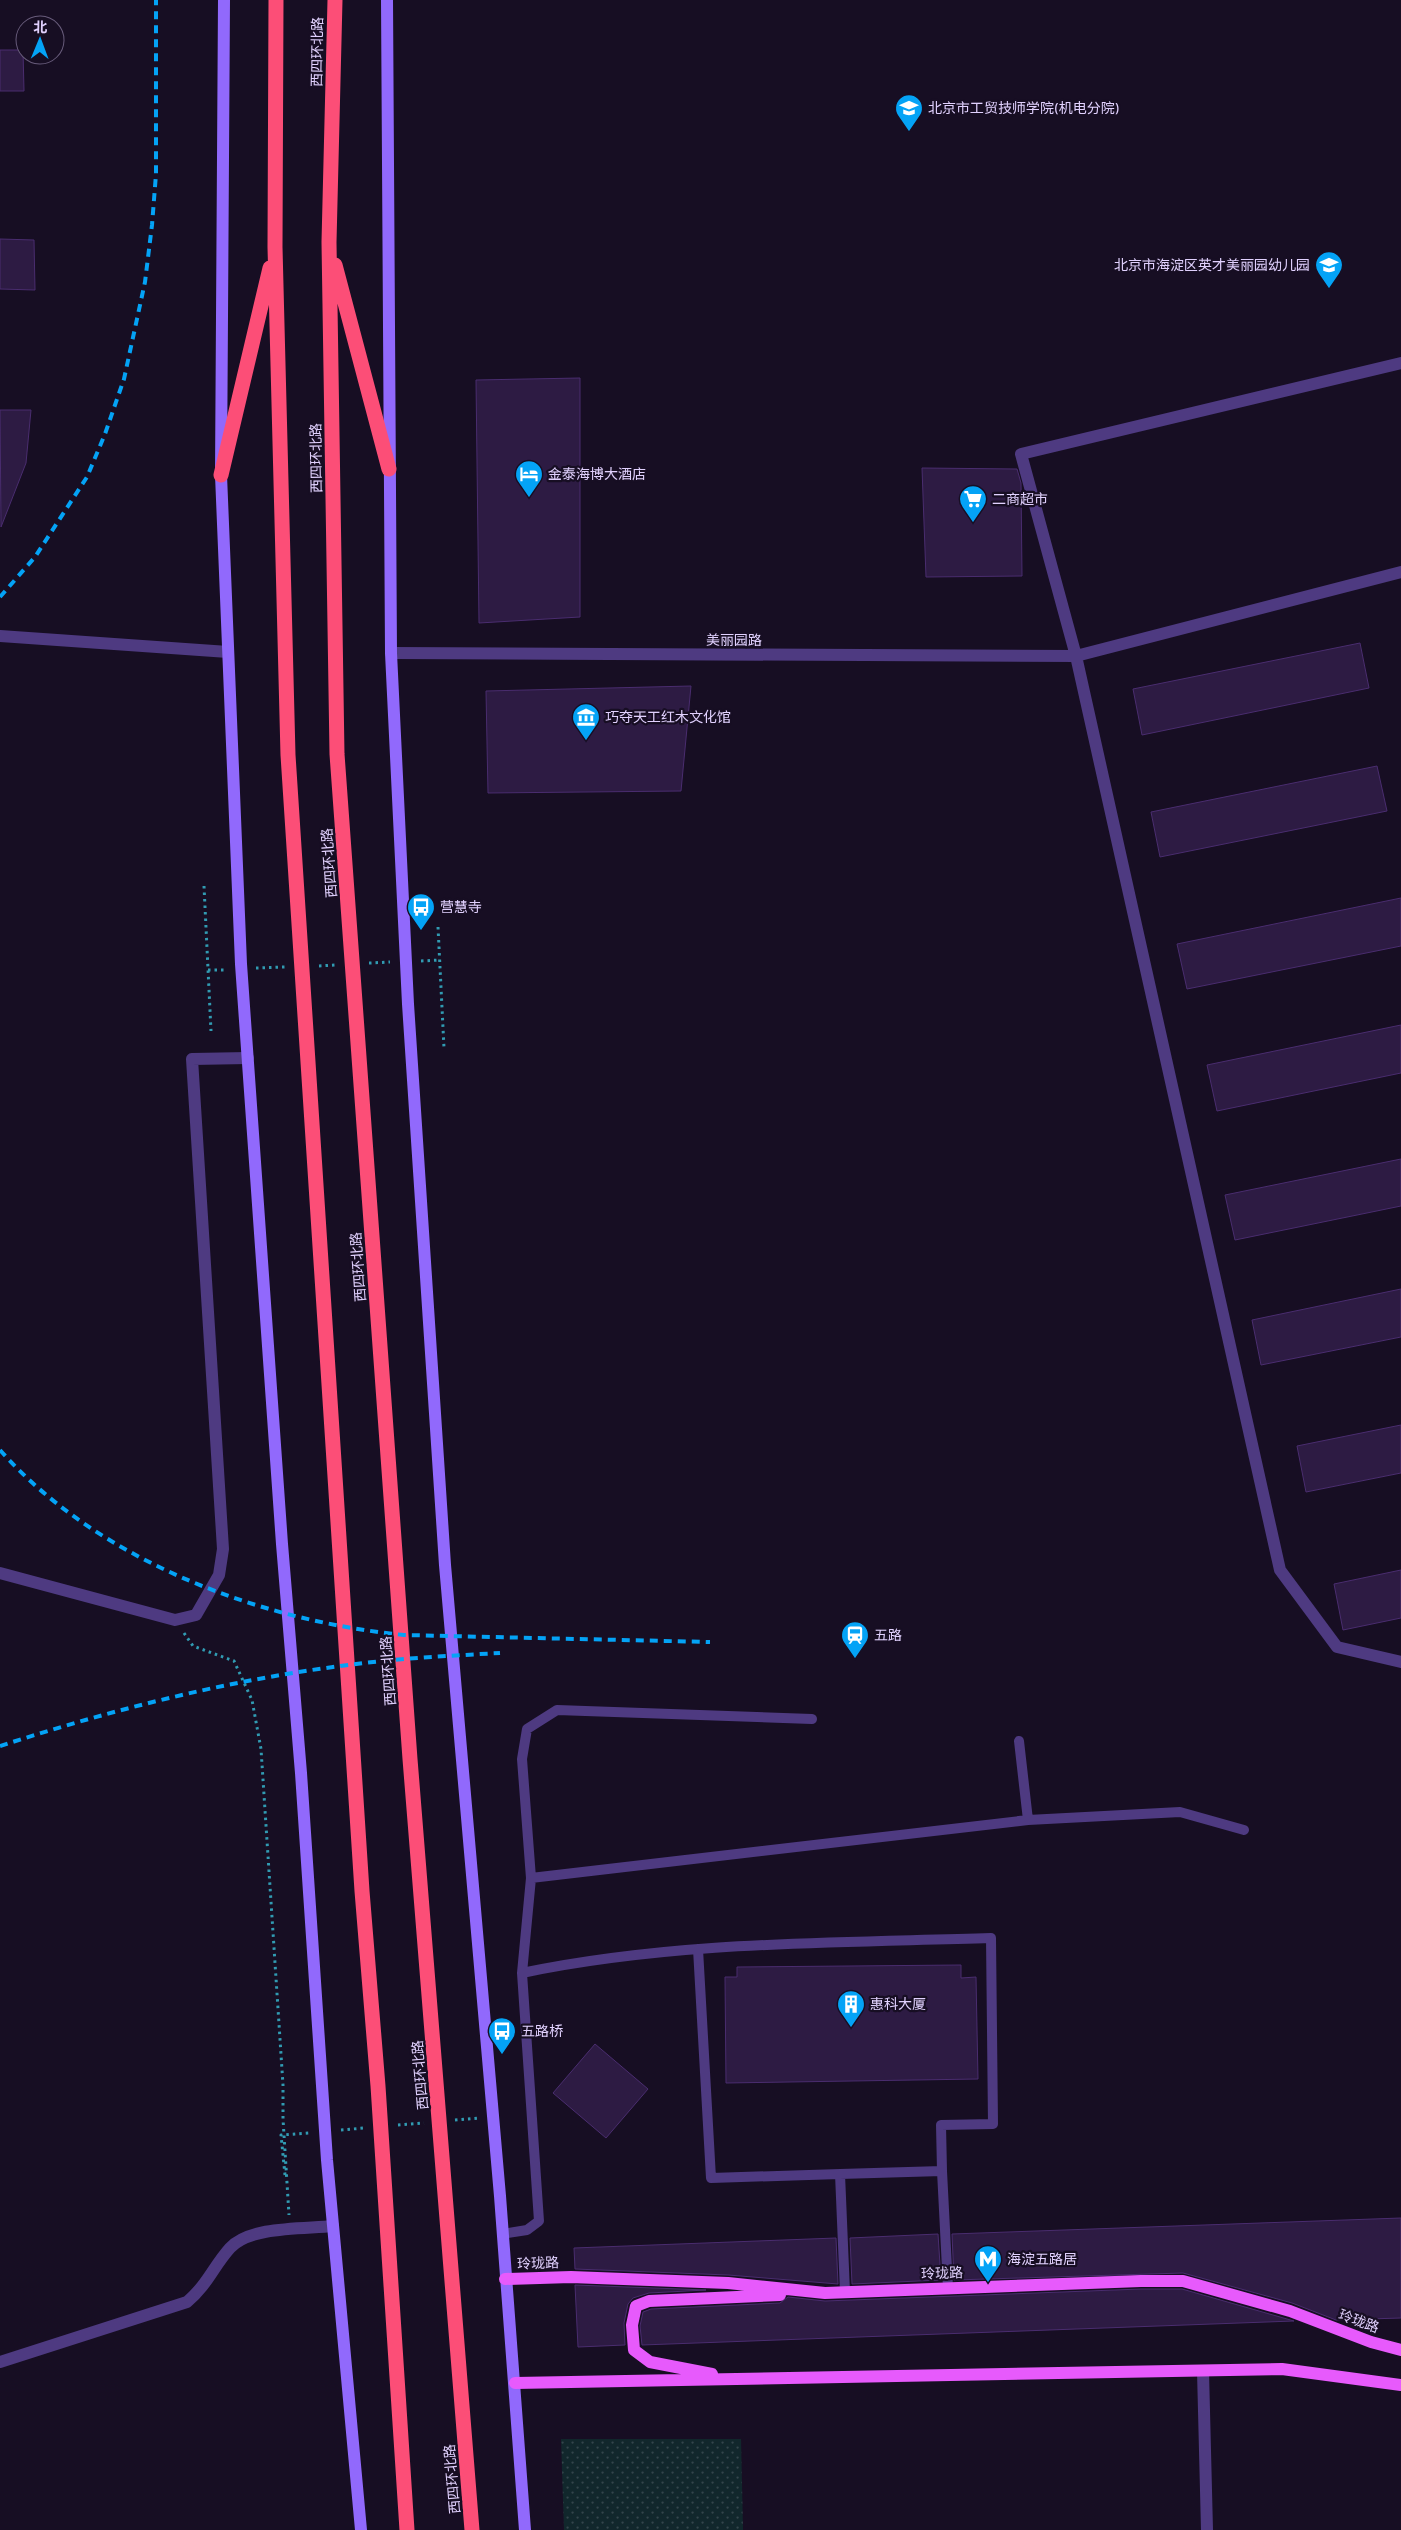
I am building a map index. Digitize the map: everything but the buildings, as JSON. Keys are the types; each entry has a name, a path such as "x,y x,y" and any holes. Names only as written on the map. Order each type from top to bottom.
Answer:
{"highway":[{"path":"276,0 275,247 288,756 362,1891 378,2086 406,2530"},
{"name":"西四环北路","path":"335,0 329,242 337,754 409,1740 472,2530"},
{"path":"329,242 388,470"},
{"path":"221,475 275,247"}],"main road":[{"name":"玲珑路","path":"505,2279 571,2277 699,2282 825,2293 1141,2281 1183,2282 1290,2311 1371,2342 1401,2350"},
{"path":"739,2379 650,2362 634,2350 632,2325 636,2306 649,2301 825,2293"},
{"path":"514,2383 1282,2370 1401,2385"}],"street":[{"path":"224,0 221,475 241,964 333,2226 361,2530"},
{"path":"387,0 388,470 392,653 408,1004 444,1565 502,2234 525,2530"},
{"path":"1401,363 1021,454 1076,656 1280,1570 1337,1647 1401,1662"},
{"name":"美丽园路","path":"392,653 1076,656 1401,572"},
{"path":"0,636 228,652"},
{"path":"0,1573 175,1620 196,1615 219,1575 223,1549 192,1059 248,1058"},
{"path":"0,2362 187,2302 203,2288 230,2247 250,2234 333,2226"},
{"path":"1202,2371 1207,2530"}],"lane":[{"path":"502,2234 527,2230 539,2221 522,1972 531,1878 522,1759 527,1729 557,1710 812,1719"},
{"path":"1019,1741 1028,1820"},
{"path":"531,1878 1028,1820 1180,1812 1244,1830"},
{"path":"522,1972 574,1962 698,1949 991,1938 993,2124 941,2125 948,2288"},
{"path":"698,1949 711,2178 942,2171"},
{"path":"840,2174 845,2292"}],"path":[{"path":"204,886 211,1031"},
{"path":"438,927 444,1048"},
{"path":"411,962 440,960"},
{"path":"362,964 392,962"},
{"path":"314,966 343,964"},
{"path":"247,969 295,967"},
{"path":"208,970 237,969"},
{"path":"175,1620 193,1646 234,1661 252,1700 261,1759 290,2217 298,2229"},
{"path":"454,2120 483,2118"},
{"path":"396,2125 425,2123"},
{"path":"339,2130 367,2128"},
{"path":"287,2208 281,2135 310,2133"}],"green space":[{"path":"561,2439 741,2439 743,2530 564,2530"}],"railway":[{"path":"0,597 35,557 87,477 105,434 124,379 145,282 152,225 156,174 156,0"},
{"path":"0,1450 40,1489 84,1524 133,1554 185,1579 239,1600 294,1616 350,1628 404,1635 710,1642"},
{"path":"0,1746 82,1721 165,1699 291,1673 374,1662 500,1653"}],"place":[{"name":"北京市工贸技师学院(机电分院)","path":"909,132"},
{"name":"北京市海淀区英才美丽园幼儿园","path":"1329,289"},
{"name":"金泰海博大酒店","path":"529,498"},
{"name":"二商超市","path":"973,523"},
{"name":"巧夺天工红木文化馆","path":"586,741"},
{"name":"营慧寺","path":"421,931"},
{"name":"五路","path":"855,1659"},
{"name":"惠科大厦","path":"851,2028"},
{"name":"五路桥","path":"502,2055"},
{"name":"海淀五路居","path":"988,2283"}]}
